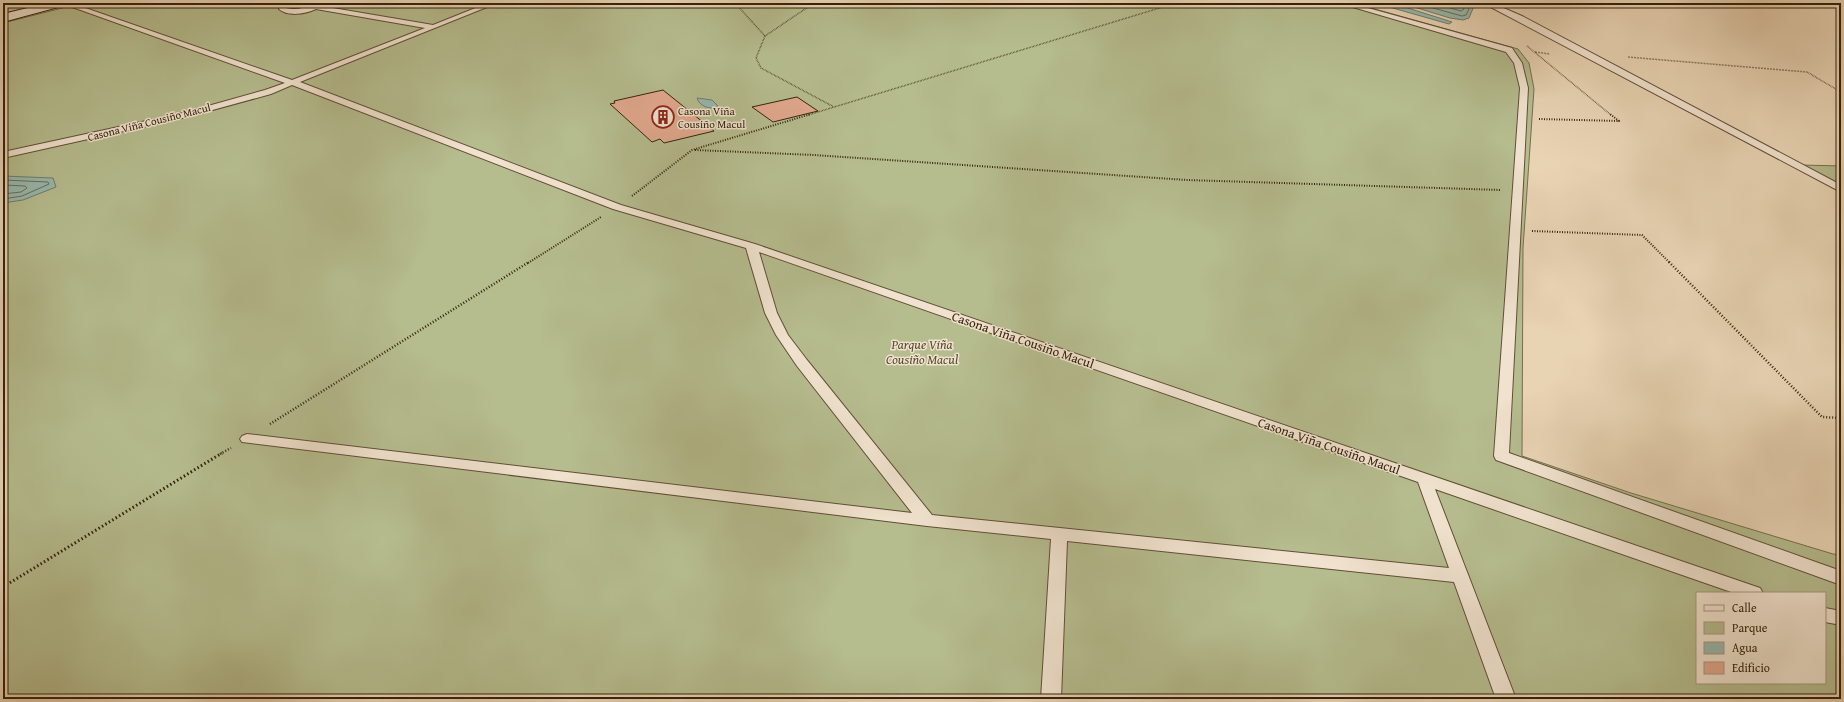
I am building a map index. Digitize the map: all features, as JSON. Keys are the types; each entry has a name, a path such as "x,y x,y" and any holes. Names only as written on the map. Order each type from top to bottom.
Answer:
{"main road":[{"path":"3,18 50,5 63,3"}],"lane":[{"name":"Casona Viña Cousiño Macul","path":"63,3 294,83 617,207 751,246 1751,592"},
{"path":"290,3 283,6 282,9 295,11 318,5 434,27"},
{"name":"Casona Viña Cousiño Macul","path":"3,155 184,115 294,83 494,3"},
{"path":"1342,3 1509,50 1518,63 1524,88 1501,456 1841,578"},
{"path":"1486,3 1526,22 1841,189"},
{"path":"751,246 771,313 786,342 927,520"},
{"path":"247,439 927,520 1460,576"},
{"path":"1424,479 1506,699"},
{"path":"1051,699 1059,534"},
{"path":"1826,615 1841,618"}],"path":[{"path":"734,3 765,36"},
{"path":"814,3 765,36 756,58 761,68 835,107"},
{"path":"3,587 247,439 617,207 692,150 1176,3"},
{"path":"1522,119 1619,120 1524,44"},
{"path":"1509,50 1556,54"},
{"path":"1628,57 1807,72 1841,92"},
{"path":"692,150 814,155 1187,180 1518,191"},
{"path":"1515,230 1642,235 1822,417 1841,418"}],"green space":[{"path":"3,3 44,3 3,15"},
{"name":"Parque Viña Cousiño Macul","path":"82,3 1353,3 1518,49 1529,63 1534,89 1523,248 1522,456 1631,493 1833,554 1841,555 1841,699 3,699 3,23"},
{"path":"1801,165 1841,166 1841,187"}],"water":[{"path":"1375,3 1392,3 1452,22 1449,24"},
{"path":"1401,3 1470,3 1474,6 1469,18 1463,20 1450,18"},
{"path":"697,98 712,100 718,106 712,108 706,107 698,101"},
{"path":"3,176 53,178 56,187 23,200 3,203"}],"building":[{"path":"663,90 714,131 664,143 660,139 652,142 610,104 615,103 614,101"},
{"path":"797,97 818,111 773,122 752,107"}],"place":[{"name":"Casona Viña Cousiño Macul","path":"663,117"}]}
